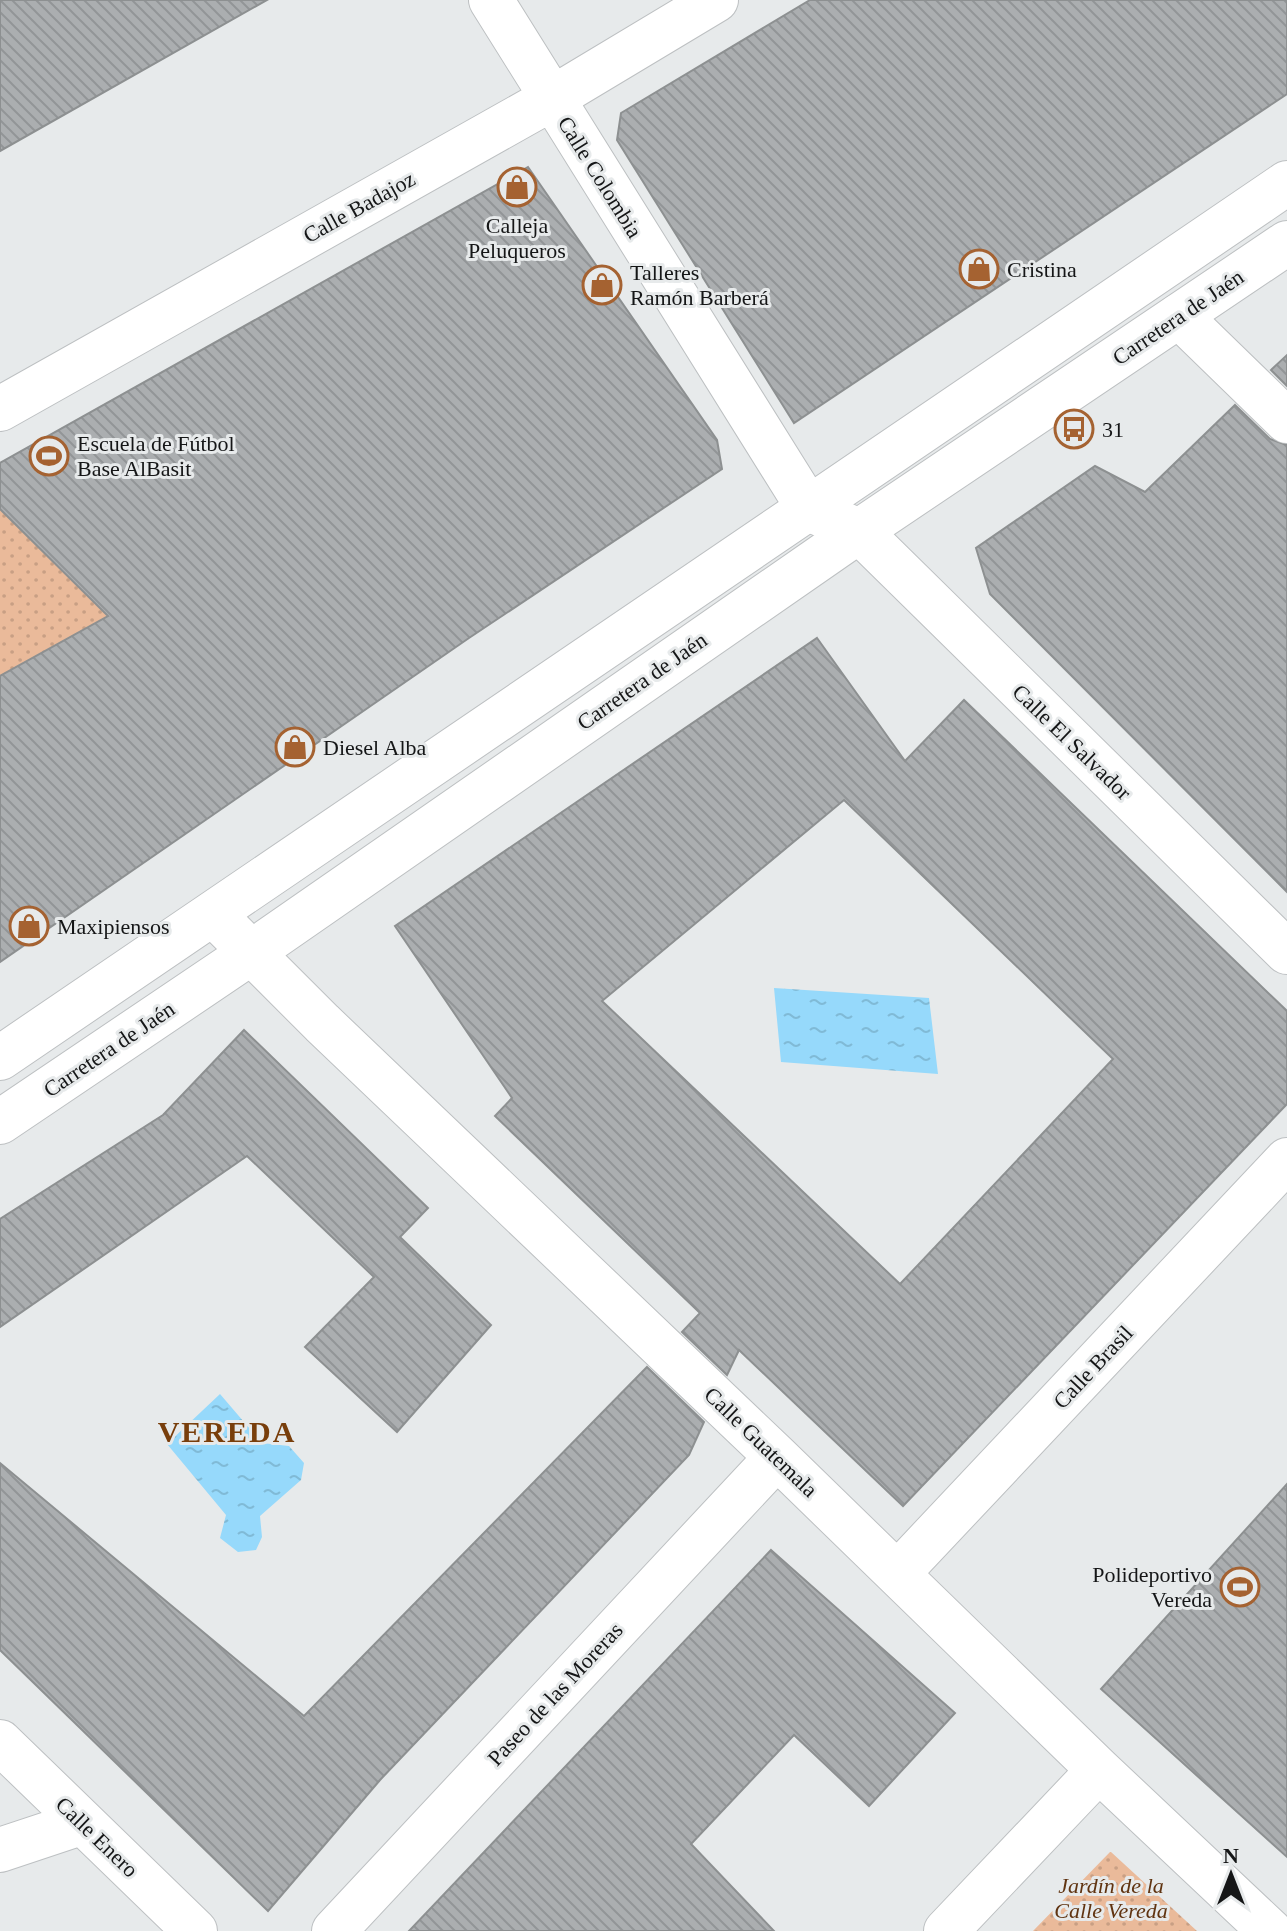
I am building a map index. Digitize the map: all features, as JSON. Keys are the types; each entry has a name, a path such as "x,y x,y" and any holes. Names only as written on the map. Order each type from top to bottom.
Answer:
{"street":[{"name":"Calle Colombia","path":"491,0 809,509"},
{"name":"Calle Badajoz","path":"0,409 551,99 716,0"},
{"path":"0,1058 1287,183"},
{"name":"Carretera de Jaén","path":"0,1122 252,952 859,531 1287,243"},
{"path":"1179,316 1287,421"},
{"path":"809,509 859,531"},
{"name":"Calle El Salvador","path":"859,531 1287,952"},
{"name":"Calle Guatemala","path":"213,914 322,1023 1270,1931"},
{"name":"Calle Brasil","path":"898,1573 1287,1160"},
{"name":"Paseo de las Moreras","path":"334,1931 777,1457"},
{"name":"Calle Enero","path":"0,1742 195,1931"},
{"path":"946,1931 1099,1770"},
{"path":"0,1850 81,1823"}],"green space":[{"path":"0,509 108,616 0,676"},
{"name":"Jardín de la Calle Vereda","path":"1111,1852 1197,1931 1033,1931"}],"water":[{"path":"774,988 929,998 938,1074 781,1062"},
{"path":"220,1394 262,1443 289,1446 304,1463 301,1480 260,1516 262,1537 256,1550 238,1552 220,1538 226,1515 167,1444"}],"building":[{"path":"0,0 267,0 0,151"},
{"path":"810,0 1287,0 1287,94 794,423 617,140 621,113"},
{"path":"528,167 717,440 722,469 469,638 0,962 0,676 108,616 0,509 0,463"},
{"path":"1287,355 1287,386 1271,370"},
{"path":"1235,405 1270,439 1287,445 1287,892 990,594 976,548 1095,466 1145,492"},
{"path":"817,638 905,761 964,700 1287,1011 1287,1104 903,1506 739,1350 727,1375 682,1332 700,1313 495,1116 512,1098 395,926","holes":["844,800 1113,1059 900,1284 602,1001"]},
{"path":"244,1030 428,1208 400,1237 491,1325 397,1432 305,1347 374,1277 247,1156 0,1327 0,1219 163,1115"},
{"path":"647,1367 704,1422 689,1455 380,1780 268,1911 0,1650 0,1463 304,1716"},
{"name":"Polideportivo Vereda","path":"1287,1484 1287,1857 1101,1689"},
{"path":"771,1550 955,1713 869,1806 794,1735 691,1844 774,1931 409,1931"}],"place":[{"name":"Calleja Peluqueros","path":"517,187"},
{"name":"Cristina","path":"979,269"},
{"name":"Talleres Ramón Barberá","path":"602,285"},
{"name":"31","path":"1074,429"},
{"name":"Escuela de Fútbol Base AlBasit","path":"49,456"},
{"name":"Diesel Alba","path":"295,747"},
{"name":"Maxipiensos","path":"29,926"},
{"name":"Polideportivo Vereda","path":"1240,1587"}],"district":[{"name":"VEREDA","path":"227,1431"}]}
